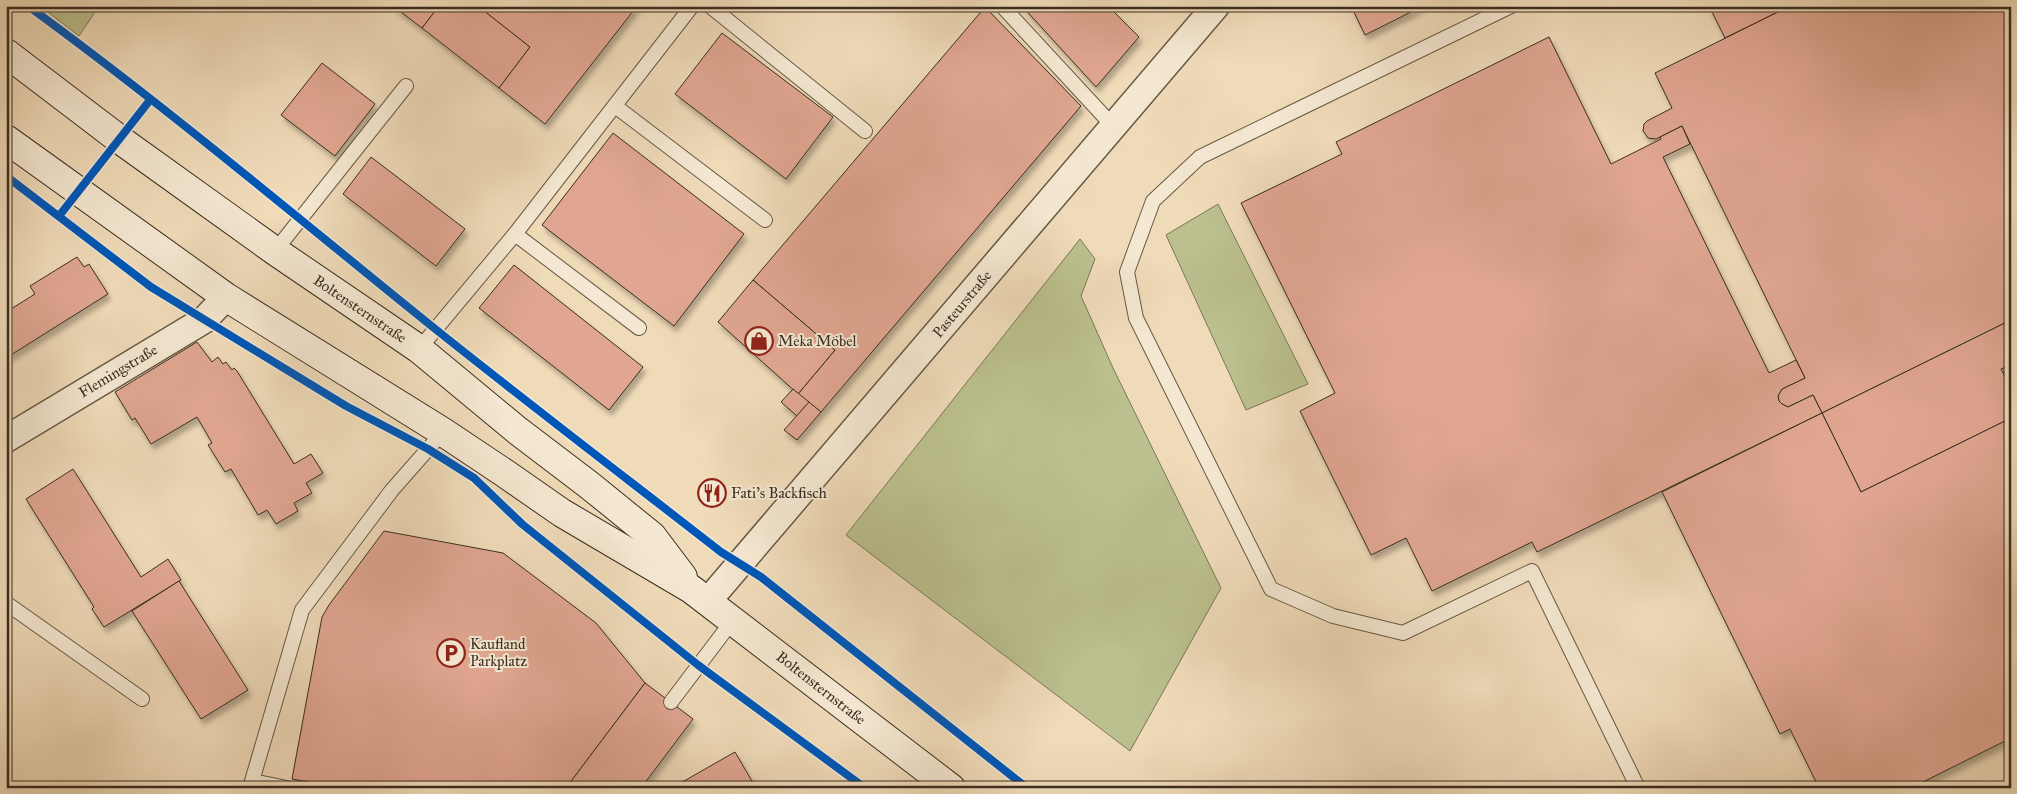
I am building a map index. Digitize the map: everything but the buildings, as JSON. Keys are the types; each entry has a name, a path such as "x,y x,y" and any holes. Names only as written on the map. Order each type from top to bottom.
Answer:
{"main road":[{"name":"Boltensternstraße","path":"6,54 119,139 276,251 419,349 518,431 652,536 699,595"},
{"name":"Boltensternstraße","path":"6,139 226,297 443,432 562,513 699,595 951,788"}],"street":[{"name":"Pasteurstraße","path":"699,595 1113,126 1216,6"},
{"name":"Flemingstraße","path":"6,439 204,320 226,297"}],"lane":[{"path":"419,349 515,234 692,6"},
{"path":"710,6 866,131"},
{"path":"1002,6 1113,126"},
{"path":"1511,6 1200,157 1153,201 1127,272 1136,318 1271,589 1333,616 1403,633 1532,571 1638,788"},
{"path":"276,251 406,86"},
{"path":"615,106 764,220"},
{"path":"515,234 639,328"},
{"path":"287,788 252,781 302,610 392,490 443,432"},
{"path":"6,602 142,699"},
{"path":"671,702 733,620"}],"green space":[{"path":"40,6 99,6 79,36"},
{"path":"1218,204 1308,384 1246,410 1166,235"},
{"path":"1080,239 1095,259 1081,296 1113,368 1221,588 1130,751 846,535"}],"cycle path":[{"path":"28,6 183,124 506,385 721,552 761,577 1027,788"},
{"path":"59,216 150,100"},
{"path":"6,176 151,287 346,406 428,449 474,478 522,524 698,665 865,788"}],"place":[{"name":"Meka Möbel","path":"759,341"},
{"name":"Fati's Backfisch","path":"712,493"},
{"name":"Kaufland Parkplatz","path":"451,653"}]}
